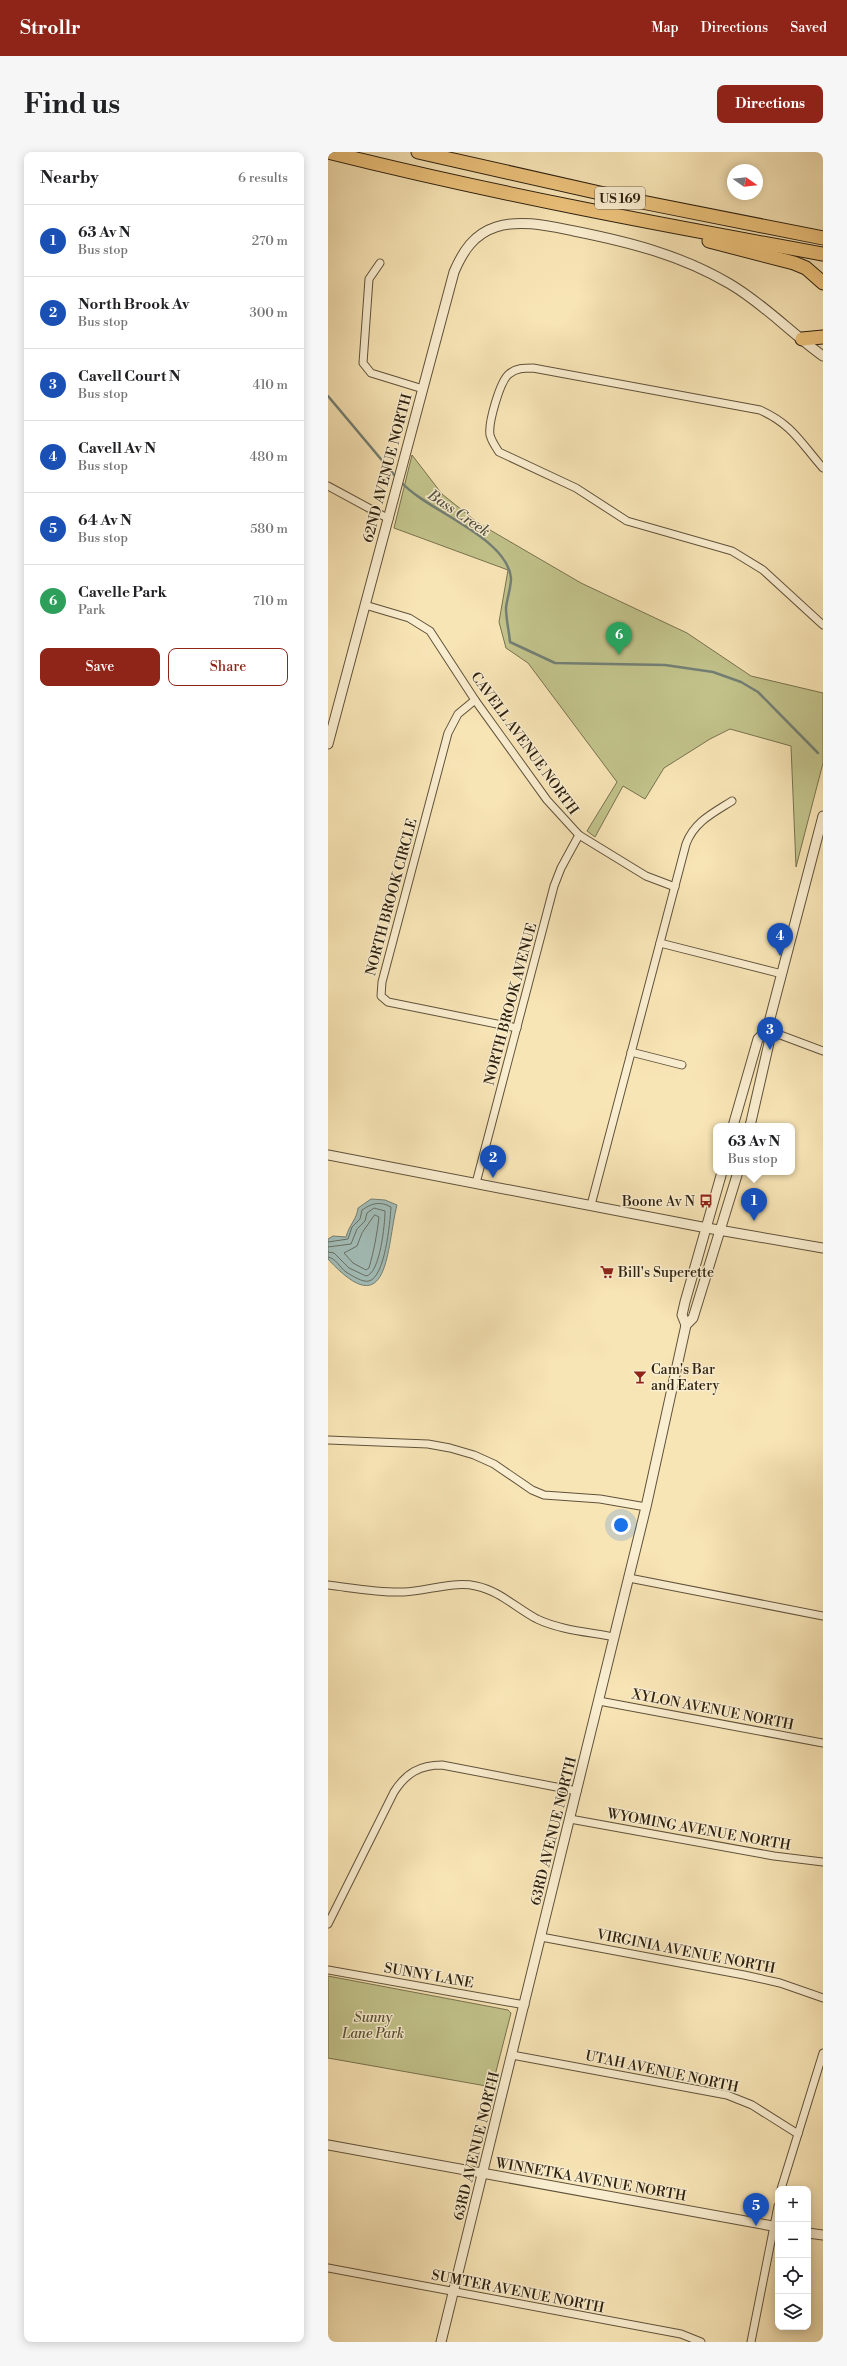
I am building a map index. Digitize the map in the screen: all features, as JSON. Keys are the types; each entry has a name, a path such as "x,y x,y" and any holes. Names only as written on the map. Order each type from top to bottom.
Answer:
{"highway":[{"name":"US 169","path":"328,152 421,175 618,217 823,254"},
{"name":"US 169","path":"418,152 622,198 823,238"},
{"path":"618,217 794,264 811,272 823,283"},
{"path":"802,339 823,337"}],"street":[{"name":"62ND AVENUE NORTH","path":"328,744 454,272 459,260 473,240 490,230 507,224 553,227 639,245 700,267 731,284 758,302 802,339"},
{"path":"380,263 369,279 363,363 371,373 423,389"},
{"path":"802,339 823,356"},
{"path":"823,468 790,428 765,412 742,405 524,368 508,374 502,382 490,424 490,434 493,444 499,452 576,488 627,521 732,551 763,570 823,625"},
{"path":"328,486 389,519"},
{"name":"CAVELL AVENUE NORTH","path":"365,605 409,618 430,632 475,700 547,800 579,836 646,876 675,887"},
{"name":"NORTH BROOK CIRCLE","path":"475,700 458,714 448,733 382,982 380,996 388,1002 517,1028"},
{"path":"591,1205 686,844 694,828 732,801"},
{"path":"751,1123 769,1044 767,1030 823,816"},
{"name":"NORTH BROOK AVENUE","path":"476,1183 554,886 560,868 579,836"},
{"path":"660,943 782,974"},
{"path":"767,1030 823,1051"},
{"path":"735,1123 758,1039 767,1030"},
{"path":"631,1052 682,1065"},
{"path":"328,1156 707,1228 722,1229 823,1248"},
{"name":"63RD AVENUE NORTH","path":"686,1325 682,1315 683,1308 721,1175"},
{"name":"63RD AVENUE NORTH","path":"441,2342 484,2173 629,1578 686,1325 693,1318 711,1255 722,1229 737,1175"},
{"path":"328,1440 428,1444 450,1448 474,1455 494,1464 532,1490 544,1495 600,1499 646,1507"},
{"path":"629,1578 823,1616"},
{"path":"328,1585 382,1592 402,1592 459,1585 474,1585 491,1590 524,1612 550,1624 614,1637"},
{"name":"XYLON AVENUE NORTH","path":"599,1701 823,1743"},
{"path":"328,1924 394,1792 400,1782 419,1768 429,1765 442,1765 577,1790"},
{"name":"WYOMING AVENUE NORTH","path":"570,1819 774,1856 823,1862"},
{"name":"VIRGINIA AVENUE NORTH","path":"541,1937 744,1974 780,1983 823,1998"},
{"name":"SUNNY LANE","path":"328,1970 525,2005"},
{"path":"782,2186 823,2053"},
{"name":"UTAH AVENUE NORTH","path":"512,2055 727,2095 752,2105 798,2134"},
{"name":"WINNETKA AVENUE NORTH","path":"328,2145 775,2227"},
{"path":"751,2342 775,2232"},
{"path":"811,2234 823,2236"},
{"name":"SUMTER AVENUE NORTH","path":"328,2268 681,2334 701,2342"}],"green space":[{"path":"412,455 442,494 478,523 581,583 687,633 751,676 823,693 823,763 796,867 791,746 730,729 710,739 664,768 645,799 623,786 595,837 587,831 617,782 528,663 506,648 499,622 508,570 394,528"},
{"name":"Sunny Lane Park","path":"328,1976 508,2010 511,2013 492,2087 328,2058"}],"water":[{"path":"371,1199 385,1200 397,1205 387,1259 382,1274 374,1283 363,1285 348,1278 328,1259 328,1239 333,1236 346,1237 358,1208"}],"waterway":[{"name":"Bass Creek","path":"328,396 396,477"},
{"name":"Bass Creek","path":"401,482 413,493 481,537 496,550 506,563 511,578 506,608 510,642 555,663 665,665 713,672 741,682 758,692 818,753"}],"place":[{"name":"Cavelle Park","path":"619,655"},
{"name":"Cavell Av N","path":"780,956"},
{"name":"Cavell Court N","path":"770,1050"},
{"name":"North Brook Av","path":"493,1178"},
{"name":"Boone Av N","path":"706,1201"},
{"name":"63 Av N","path":"754,1221"},
{"name":"Bill's Superette","path":"607,1272"},
{"name":"Cam's Bar and Eatery","path":"640,1377"},
{"name":"64 Av N","path":"756,2226"}]}
